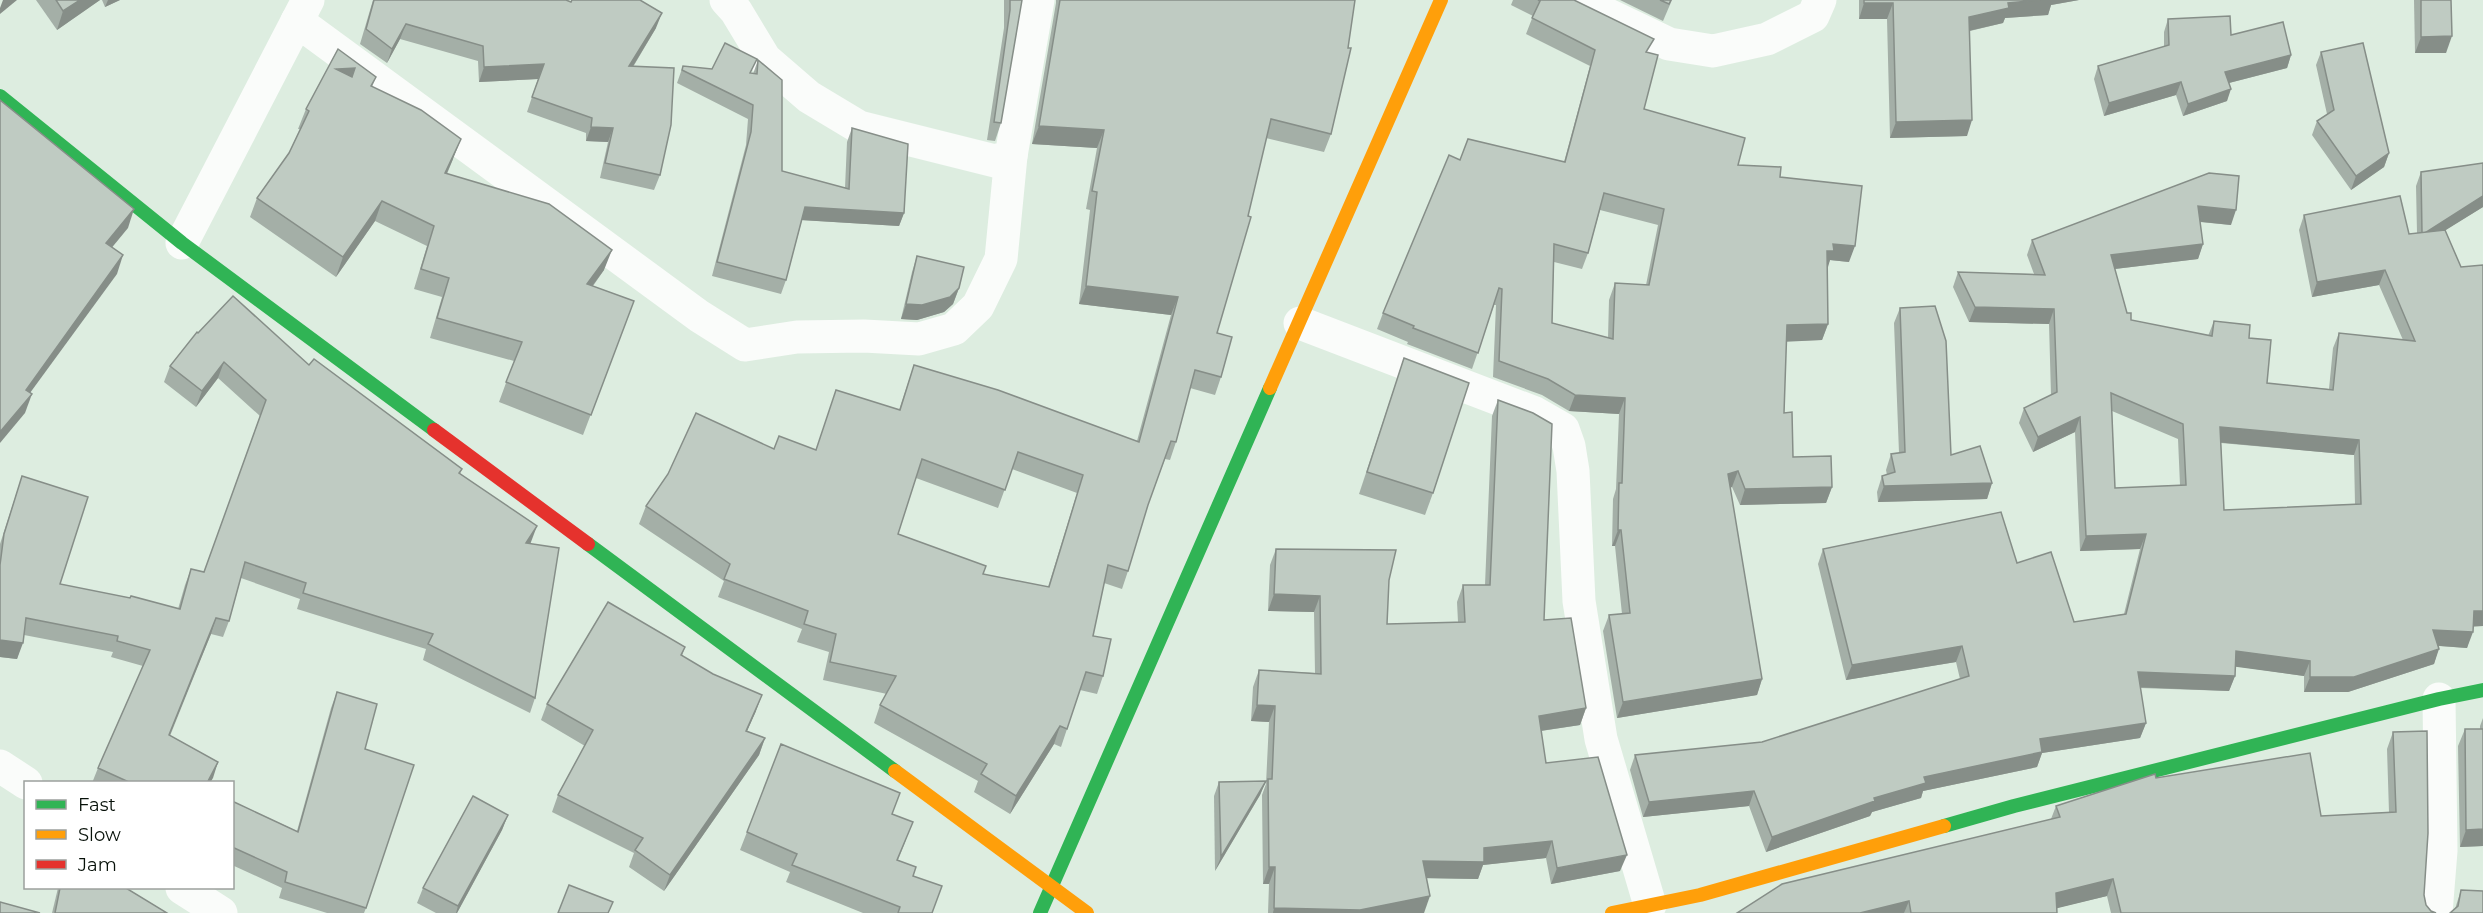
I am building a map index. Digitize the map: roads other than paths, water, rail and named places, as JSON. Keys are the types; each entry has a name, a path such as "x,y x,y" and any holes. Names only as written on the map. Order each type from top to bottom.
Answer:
{"main road":[{"path":"1040,913 1441,0"},
{"path":"0,96 182,243 1087,913"},
{"path":"1612,913 1700,895 2025,803 2439,699 2483,690"}],"street":[{"path":"726,0 736,10 765,59 809,97 859,126 982,159 995,161 1011,156"},
{"path":"182,243 302,10 699,316 745,345 797,337 864,336 919,339 954,329 978,306 1001,260 1011,156 1038,0"},
{"path":"1577,0 1669,44 1713,51 1767,39 1813,16 1820,0"},
{"path":"1300,323 1535,413 1563,429 1569,446 1573,471 1579,601 1601,739 1650,905"},
{"path":"2436,913 2441,851 2439,699"},
{"path":"0,766 24,782"},
{"path":"184,889 221,913"}]}
